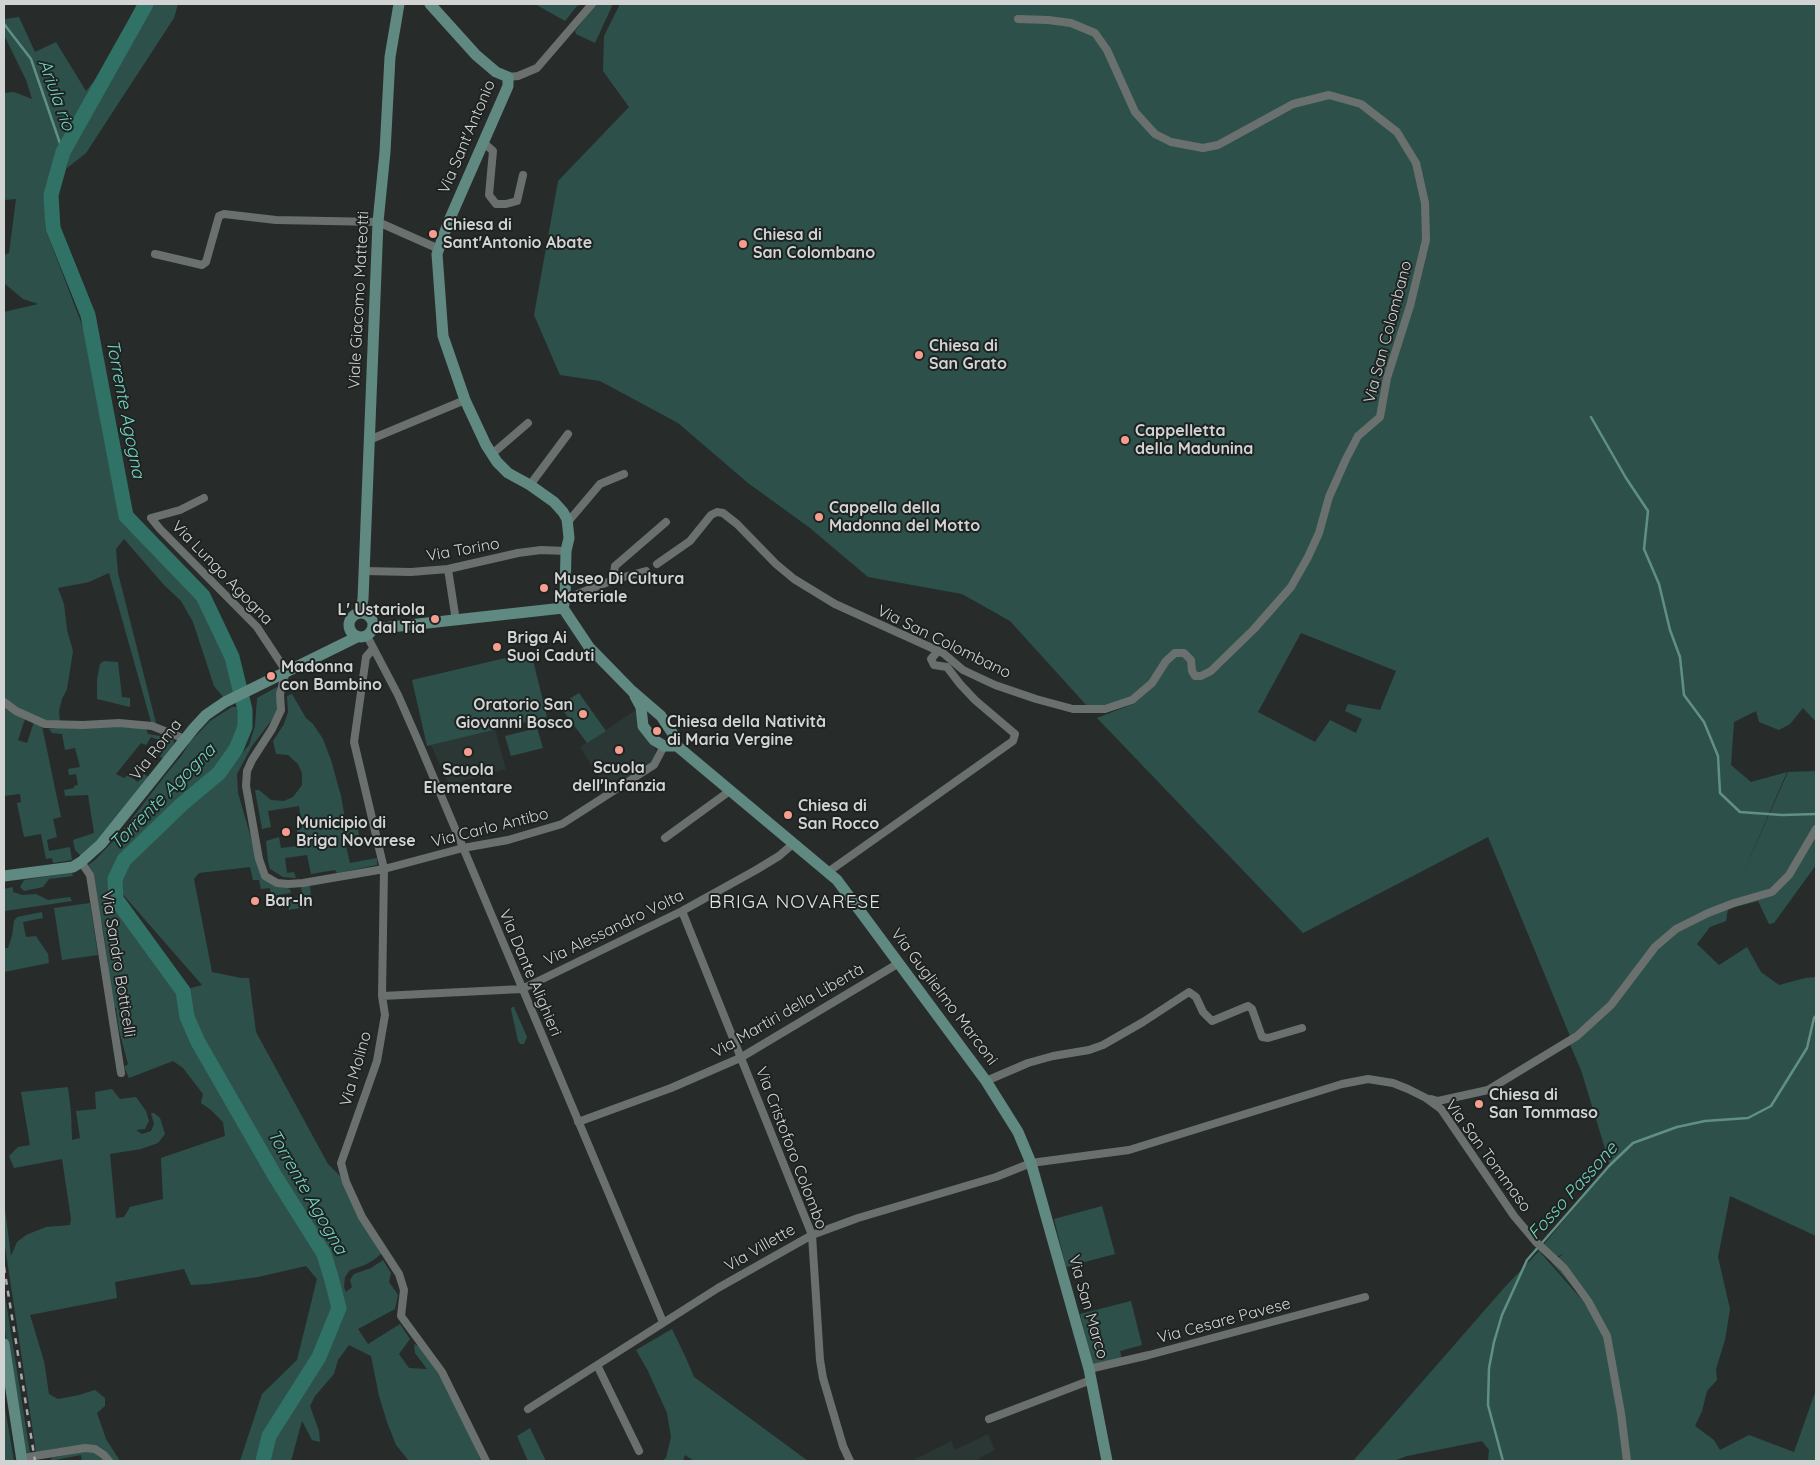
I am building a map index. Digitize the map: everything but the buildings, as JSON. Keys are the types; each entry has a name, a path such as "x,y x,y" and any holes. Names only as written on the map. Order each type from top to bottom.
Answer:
{"street":[{"name":"Viale Giacomo Matteotti","path":"362,634 374,623 364,614 363,600 369,440 378,222 385,152 390,58 399,4"},
{"path":"430,4 476,55 496,72 508,77 518,76 536,68 592,4"},
{"name":"Via San Colombano","path":"656,564 690,541 711,516 717,512 723,513 794,579 835,604 938,651 963,670 995,685 1074,709 1105,709 1132,700 1152,683 1166,661 1175,653 1184,653 1191,660 1192,671 1195,676 1201,676 1211,670 1254,629 1291,587 1319,533 1329,497 1358,436 1380,417 1387,378 1410,306 1426,240 1425,203 1416,163 1397,132 1361,104 1329,95 1293,104 1218,146 1202,148 1172,142 1155,134 1135,112 1107,50 1095,33 1072,23 1018,19"},
{"name":"Via Sant'Antonio","path":"508,77 508,86 448,223 437,254 443,336 466,400 492,454 508,473 530,485 554,502 564,512 567,523"},
{"path":"484,143 494,151 489,195 496,204 517,201 523,175"},
{"path":"155,254 202,265 206,262 218,216 224,214 276,220 378,222 439,249"},
{"path":"369,440 466,400"},
{"path":"492,454 528,423"},
{"path":"530,485 568,434"},
{"path":"624,474 600,484 567,523 569,538 566,551 564,603 613,580 646,571"},
{"name":"Via Lungo Agogna","path":"204,498 180,510 151,518 257,627 286,671"},
{"path":"613,580 615,566 666,522"},
{"name":"Via Torino","path":"364,571 411,572 448,569 518,553 541,550 566,551"},
{"path":"448,569 456,620"},
{"name":"Via Roma","path":"4,876 73,867 82,862 101,844 206,715 225,702 342,643 362,634 527,612 564,603"},
{"name":"Via Guglielmo Marconi","path":"564,603 589,647 632,691 662,716 673,734 677,746 837,880 986,1081 1018,1132 1031,1163"},
{"path":"362,634 349,628 350,620 353,617 364,614"},
{"name":"Via Dante Alighieri","path":"362,634 374,649 398,695 663,1322"},
{"name":"Via Molino","path":"374,649 366,657 354,742 384,869 382,996 385,1015 377,1061 341,1163 346,1182 362,1217 400,1274 404,1290 401,1316 442,1372 486,1461"},
{"path":"828,872 1013,741 1015,734 975,700 947,666 934,665 931,659 938,651"},
{"name":"Via Carlo Antibo","path":"286,671 280,694 281,710 272,729 252,760 247,771 246,786 259,859 265,876 277,883 288,884 384,869 463,848 508,840 562,824 654,765 664,746"},
{"name":"Via Guglielmo Marconi","path":"632,691 641,707 643,726 654,740 664,746"},
{"path":"4,702 16,711 46,724 83,725 119,723 152,726 185,739"},
{"path":"664,746 677,746"},
{"path":"665,838 731,790"},
{"path":"1426,1098 1438,1101 1488,1090 1577,1036 1610,1004 1655,947 1676,929 1708,913 1772,892 1789,875 1816,829"},
{"name":"Via Alessandro Volta","path":"522,989 682,911 763,866 779,856 794,843"},
{"name":"Via Sandro Botticelli","path":"82,862 90,874 121,1073"},
{"name":"Via Cristoforo Colombo","path":"682,911 812,1235 820,1360 823,1378 843,1446 850,1461"},
{"name":"Via Martiri della Libertà","path":"578,1122 671,1088 740,1058 899,963"},
{"path":"382,996 522,989"},
{"path":"986,1081 1028,1063 1053,1056 1089,1050 1103,1045 1144,1022 1189,992 1196,996 1203,1012 1212,1021 1248,1006 1252,1009 1262,1037 1268,1038 1302,1028"},
{"name":"Via San Tommaso","path":"1031,1163 1129,1150 1342,1084 1368,1079 1392,1083 1426,1098 1440,1109 1514,1216 1536,1242 1564,1268 1588,1301 1607,1336 1613,1361 1627,1461"},
{"name":"Via Villette","path":"528,1409 718,1288 812,1235 858,1218 996,1176 1031,1163"},
{"name":"Via San Marco","path":"1031,1163 1090,1375 1107,1461"},
{"name":"Via Cesare Pavese","path":"989,1419 1090,1375 1165,1351 1365,1297"},
{"path":"4,1344 22,1460 85,1448 95,1449 104,1454 109,1461"},
{"path":"597,1365 639,1451"}],"shaded area":[{"name":"Scuola dell'Infanzia","path":"636,710 640,727 655,748 656,753 653,761 626,780 621,777 606,788 580,747"},
{"name":"Scuola Elementare","path":"495,729 506,769 449,785 431,745"},
{"path":"988,1434 995,1450 979,1458 981,1461 912,1461 951,1441 955,1450"}],"green space":[{"path":"137,4 145,4 61,152 47,194 45,228 95,359 125,516 198,599 241,690 224,698 214,686 193,622 181,601 164,585 124,539 116,549 118,573 156,723 151,722 109,573 89,582 58,588 64,604 67,630 73,651 67,689 59,711 60,721 46,722 35,719 4,700 4,312 38,304 23,299 4,283 4,255 9,253 16,199 4,200 4,93 14,92 32,99 26,80 4,35 4,18 19,17 35,52 56,42 86,91 103,70"},
{"path":"151,4 178,4 174,18 86,153 67,168 69,153"},
{"path":"535,4 584,4 577,6 565,21"},
{"path":"596,4 613,4 595,43 576,34 575,31"},
{"path":"620,4 1816,4 1816,722 1803,708 1790,724 1779,730 1759,722 1756,711 1734,722 1731,765 1751,782 1787,772 1741,878 1788,772 1816,771 1816,865 1774,923 1769,924 1758,901 1728,909 1733,899 1676,927 1654,946 1610,1003 1570,1036 1488,837 1303,933 1097,718 1133,704 1153,684 1175,654 1183,654 1190,661 1190,671 1195,677 1201,677 1221,667 1269,617 1265,612 1218,661 1201,674 1196,674 1193,670 1193,659 1184,652 1175,652 1165,660 1150,681 1131,698 1105,705 1088,707 1010,621 962,594 868,577 810,528 748,483 678,423 600,381 560,375 534,315 558,181 629,107 603,71 604,36","holes":["1301,633 1396,671 1380,710 1348,704 1345,711 1362,719 1356,733 1330,720 1315,742 1258,712"]},
{"path":"531,652 547,717 427,746 412,680"},
{"path":"104,661 118,662 122,697 130,698 130,707 97,699 97,680 100,664"},
{"path":"277,687 279,705 277,713 252,746 237,774 238,793 261,872 276,884 290,889 291,893 271,896 270,888 261,889 259,880 253,880 250,867 199,873 194,879 212,972 249,978 256,1032 328,1164 345,1181 382,1253 365,1265 350,1270 345,1277 344,1287 346,1292 352,1287 350,1280 354,1274 371,1268 383,1260 391,1273 389,1282 398,1295 395,1309 358,1329 368,1344 400,1324 410,1339 399,1354 409,1368 427,1369 415,1353 414,1344 421,1347 443,1381 465,1423 481,1461 409,1461 396,1445 387,1422 379,1396 371,1356 349,1345 338,1360 334,1374 315,1396 310,1406 319,1431 320,1442 312,1440 302,1421 291,1461 268,1461 275,1437 324,1359 339,1321 341,1308 333,1276 325,1254 199,1042 189,1016 184,990 202,985 120,891 121,872 140,850 182,808 210,789 249,745 255,726 257,698"},
{"path":"579,693 606,731 587,743 559,705"},
{"path":"292,694 306,718 313,724 323,739 341,796 346,824 357,823 359,835 352,836 352,840 345,842 350,863 377,858 377,865 337,873 335,870 311,874 307,855 285,858 287,873 294,872 296,878 283,877 270,869 266,841 279,837 281,848 298,846 297,830 302,828 299,806 268,811 271,827 262,829 255,790 259,790 271,800 284,801 293,797 302,785 302,773 298,764 288,755 276,754 273,741 284,724 288,712 287,696"},
{"path":"4,705 25,719 18,740 27,743 34,722 42,726 61,817 53,819 57,837 47,840 49,851 70,847 72,860 53,863 52,858 46,859 41,834 24,837 17,803 21,802 20,794 4,796"},
{"path":"232,707 237,707 239,722 234,744 227,757 209,772 189,795 123,860 114,879 115,899 181,992 186,1017 197,1043 274,1177 323,1255 338,1309 318,1357 269,1436 262,1461 240,1461 262,1394 297,1360 317,1279 306,1266 258,1277 191,1285 184,1269 115,1282 117,1298 30,1315 44,1361 49,1394 58,1399 95,1390 105,1398 105,1406 97,1413 106,1439 120,1461 112,1461 99,1448 90,1445 36,1452 4,1240 4,1201 11,1256 17,1242 26,1235 46,1227 70,1225 71,1219 62,1159 14,1168 9,1156 18,1147 30,1145 21,1092 68,1087 72,1140 80,1138 76,1111 96,1109 95,1092 112,1089 120,1099 136,1097 146,1111 149,1121 145,1129 136,1130 142,1134 151,1131 154,1124 151,1113 160,1118 165,1134 158,1143 141,1149 110,1154 116,1218 124,1217 130,1207 163,1199 161,1158 225,1136 223,1122 201,1103 203,1094 183,1068 173,1061 129,1078 124,1067 128,1064 119,1030 116,1008 113,1007 106,964 108,963 102,923 99,922 93,872 88,865 121,833 190,742 210,721"},
{"path":"59,725 145,726 148,734 173,739 174,743 165,759 160,757 167,743 151,737 146,745 141,743 116,774 124,778 128,775 138,782 144,774 151,779 115,824 81,856 75,850 73,840 94,833 88,795 65,796 64,790 78,785 76,774 69,775 68,769 80,767 75,748 65,750 62,734 52,733 49,729 56,728"},
{"path":"537,728 543,748 511,756 505,736"},
{"path":"72,872 73,876 49,879 43,887 24,891 20,887 24,880"},
{"path":"310,886 311,897 306,907 289,910 287,900 303,897 301,887"},
{"path":"13,887 13,892 22,895 36,894 48,900 70,897 72,901 5,911 4,913 4,889"},
{"path":"90,903 98,955 62,960 54,908"},
{"path":"1728,909 1726,921 1710,927 1697,944 1719,965 1747,947 1761,972 1779,985 1816,977 1816,1236 1730,1196 1718,1257 1730,1309 1725,1340 1716,1369 1717,1380 1707,1391 1702,1411 1695,1426 1714,1440 1720,1450 1749,1435 1794,1452 1816,1390 1816,1461 1629,1461 1623,1412 1605,1336 1585,1301 1551,1262 1564,1254 1550,1259 1540,1249 1610,1165 1581,1070 1568,1040 1612,1006 1657,948 1677,931 1709,915"},
{"path":"42,912 43,918 23,922 26,937 36,936 48,954 49,963 4,972 4,948 8,948 14,921 17,917"},
{"path":"512,1007 514,1007 527,1037 524,1044 520,1044 518,1041"},
{"path":"1102,1206 1115,1254 1066,1267 1054,1219"},
{"path":"1539,1251 1584,1302 1604,1337 1626,1461 1488,1461 1489,1450 1482,1441 1407,1456 1394,1461 1353,1461 1504,1288"},
{"path":"4,1289 30,1453 25,1452 4,1326"},
{"path":"1131,1301 1142,1345 1120,1351 1122,1360 1093,1367 1080,1314"},
{"path":"672,1329 694,1377 808,1461 694,1461 685,1455 683,1461 662,1461 666,1458 671,1437 667,1413 636,1350"},
{"path":"4,1402 14,1461 4,1461"},
{"path":"530,1428 546,1461 528,1461 517,1436"},
{"path":"94,1451 105,1461 82,1461 81,1455 55,1460 64,1461 52,1461 51,1458"}],"waterway":[{"name":"Torrente Agogna","path":"146,4 63,152 51,195 53,228 88,315 126,516 203,596 232,657 245,710 245,727 236,749 219,773 181,805 124,860 115,879 116,899 183,991 187,1017 198,1042 275,1176 324,1254 339,1308 319,1357 269,1436 263,1461"},
{"name":"Ariula rio","path":"4,24 31,59 63,152"},
{"path":"1591,417 1626,478 1648,511 1644,549 1659,584 1670,630 1680,657 1684,695 1704,722 1718,756 1720,793 1740,812 1782,815 1816,814"},
{"name":"Fosso Passone","path":"1503,1461 1488,1405 1489,1368 1502,1315 1527,1260 1609,1166 1633,1143 1677,1127 1705,1121 1748,1118 1771,1106 1807,1048 1816,1016"}],"railway":[{"path":"4,1267 35,1461"}],"place":[{"name":"Chiesa di Sant'Antonio Abate","path":"433,234"},
{"name":"Chiesa di San Colombano","path":"743,244"},
{"name":"Chiesa di San Grato","path":"919,355"},
{"name":"Cappelletta della Madunina","path":"1125,440"},
{"name":"Cappella della Madonna del Motto","path":"819,517"},
{"name":"Museo Di Cultura Materiale","path":"544,588"},
{"name":"L' Ustariola dal Tia","path":"435,619"},
{"name":"Briga Ai Suoi Caduti","path":"497,647"},
{"name":"Madonna con Bambino","path":"271,676"},
{"name":"Oratorio San Giovanni Bosco","path":"583,714"},
{"name":"Chiesa della Natività di Maria Vergine","path":"657,731"},
{"name":"Scuola dell'Infanzia","path":"619,750"},
{"name":"Scuola Elementare","path":"468,752"},
{"name":"Chiesa di San Rocco","path":"788,815"},
{"name":"Municipio di Briga Novarese","path":"286,832"},
{"name":"Bar-In","path":"255,901"},
{"name":"Chiesa di San Tommaso","path":"1479,1104"}],"district":[{"name":"BRIGA NOVARESE","path":"795,902"}]}
